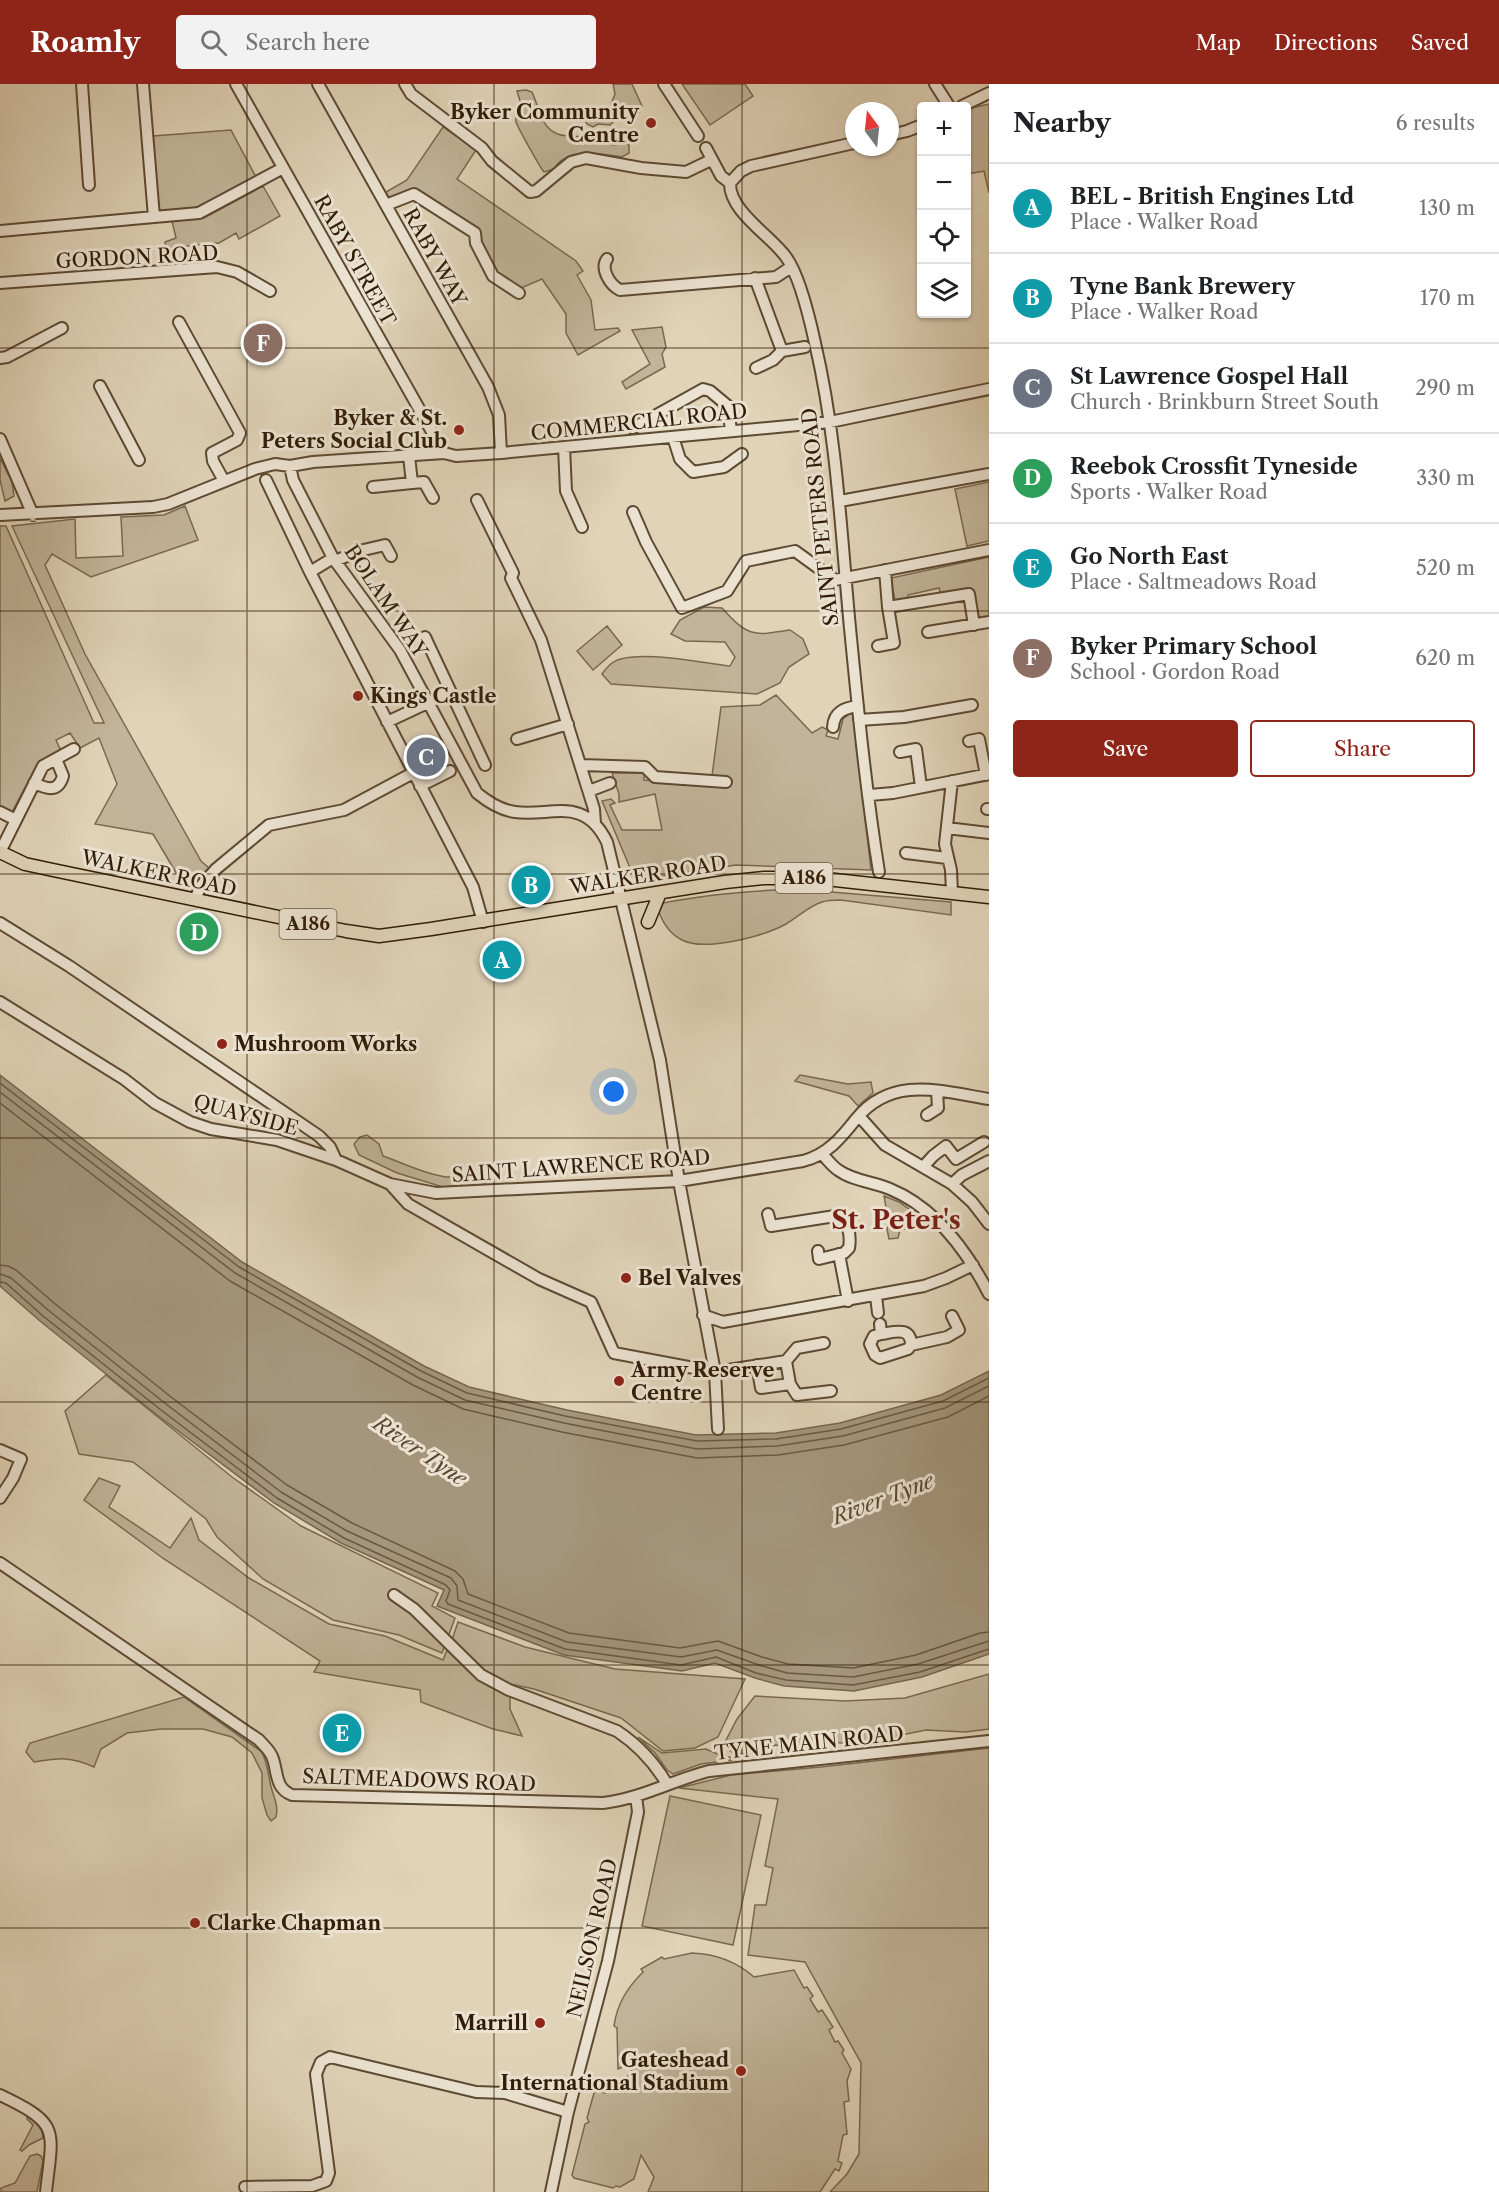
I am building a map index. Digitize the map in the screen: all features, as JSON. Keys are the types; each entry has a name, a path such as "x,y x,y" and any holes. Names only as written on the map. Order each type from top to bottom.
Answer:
{"main road":[{"name":"WALKER ROAD","path":"0,852 25,864 43,868 379,936 483,922 724,882 764,878 817,878 989,897"},
{"path":"648,922 660,892"}],"street":[{"path":"82,84 89,185"},
{"path":"143,84 154,217"},
{"name":"RABY STREET","path":"236,84 444,453"},
{"name":"RABY WAY","path":"318,84 494,400 499,416 501,453"},
{"path":"405,84 411,94 482,148 492,161 530,192 536,191 571,162 586,158 642,168 687,172 711,160"},
{"path":"664,84 698,136"},
{"path":"935,84 946,102"},
{"path":"970,102 989,93"},
{"path":"899,132 917,126"},
{"path":"730,183 741,171 751,166 845,145"},
{"name":"SAINT PETERS ROAD","path":"706,148 721,176 730,183 731,193 738,204 786,257 792,267 812,329 830,422 840,501 866,794 879,872"},
{"path":"0,231 199,213 283,168"},
{"path":"386,206 414,194 475,233 476,243 493,276 519,293"},
{"path":"607,259 604,268 613,286 620,290 776,277 792,267"},
{"name":"GORDON ROAD","path":"0,283 217,267 237,272 270,291"},
{"path":"755,278 782,351"},
{"path":"179,322 240,433 237,440 212,453 213,461 224,481"},
{"path":"0,358 7,357 62,328"},
{"path":"756,368 773,360 782,351 805,347"},
{"path":"100,386 139,460"},
{"path":"633,428 703,389 728,406 731,431"},
{"name":"COMMERCIAL ROAD","path":"0,515 153,507 168,504 255,469 275,464 290,466 313,462 444,453 456,456 501,453 830,422 989,389"},
{"path":"674,437 680,459 693,472 724,467 742,454"},
{"path":"0,439 33,515"},
{"path":"564,447 566,491 582,528"},
{"path":"409,456 412,483"},
{"name":"BOLAM WAY","path":"290,466 293,480 334,559 400,650 477,793 490,804 515,812 565,810 595,824"},
{"path":"840,501 989,474"},
{"path":"266,480 310,572 473,887 483,922"},
{"path":"373,487 424,483 433,498"},
{"path":"477,500 513,573 511,578 541,640 589,791 595,824 607,842 660,1060 679,1181 715,1372 718,1429"},
{"path":"633,512 646,542 682,608 728,591 746,561 795,551 835,580 989,550"},
{"path":"310,572 334,559 359,550 385,545 391,556"},
{"path":"359,550 366,566"},
{"path":"878,646 894,643 885,570"},
{"path":"888,607 969,594 974,625"},
{"path":"928,632 989,622"},
{"path":"425,637 485,765"},
{"path":"387,722 451,692"},
{"path":"859,720 904,717 972,705"},
{"path":"833,727 834,718 844,708 858,706"},
{"path":"517,739 568,724"},
{"path":"870,795 988,774 979,739 969,741"},
{"path":"0,852 43,766 74,749"},
{"path":"900,752 916,750 921,787"},
{"path":"34,783 46,789 58,786 63,776 56,759"},
{"path":"581,765 645,767 654,777 726,782"},
{"path":"420,786 450,771"},
{"path":"195,899 201,886 216,869 269,825 344,810 413,773"},
{"path":"952,781 945,843 951,870 952,893"},
{"path":"589,791 610,783"},
{"path":"0,812 16,820"},
{"path":"947,828 989,833"},
{"path":"906,853 947,858"},
{"path":"0,923 69,966 319,1136 330,1147 336,1160"},
{"name":"QUAYSIDE","path":"0,1002 124,1079 155,1103 190,1122 211,1129 277,1140 336,1160 390,1185 436,1193"},
{"name":"SAINT LAWRENCE ROAD","path":"436,1193 679,1181 803,1161 822,1154 833,1146 870,1104 890,1094 907,1090 937,1091 989,1099"},
{"path":"927,1114 938,1108 937,1091"},
{"path":"859,1116 885,1145 952,1184 972,1202 989,1224"},
{"path":"924,1166 946,1146 956,1159 984,1142"},
{"path":"822,1154 842,1173 891,1189 920,1206 946,1229 986,1280 989,1294"},
{"path":"952,1184 962,1175 989,1161"},
{"path":"390,1185 408,1204 539,1279 591,1302 614,1353 715,1372 786,1361 797,1348 824,1343"},
{"path":"768,1214 771,1230 839,1217 846,1224 850,1245 846,1251 819,1259 818,1251"},
{"path":"839,1254 848,1301"},
{"path":"703,1315 723,1322 876,1296 934,1283 973,1265"},
{"path":"876,1296 880,1323 870,1344 875,1355 880,1358 908,1349 911,1345 947,1337 959,1330 952,1316"},
{"path":"880,1323 905,1331 911,1337 911,1345"},
{"path":"786,1361 790,1384 797,1395 831,1391"},
{"path":"757,1365 761,1388 790,1384"},
{"path":"0,1450 21,1459 13,1478 0,1498"},
{"name":"SALTMEADOWS ROAD","path":"0,1563 259,1740 273,1758 278,1784 292,1795 603,1803 636,1796"},
{"path":"394,1595 418,1613 481,1675 510,1690 617,1731 630,1739 646,1755 667,1784"},
{"name":"TYNE MAIN ROAD","path":"636,1796 709,1771 989,1741"},
{"name":"NEILSON ROAD","path":"551,2192 568,2112 608,1961 638,1812 636,1796"},
{"path":"332,2192 326,2181 329,2173 316,2074 321,2062 330,2057 476,2092 506,2093 568,2112"},
{"path":"0,2095 40,2116 48,2127 51,2147 46,2192"},
{"path":"245,2187 312,2186 326,2181"}],"shaded area":[{"path":"613,84 632,84 642,106 639,113 624,112 611,104 615,94"},
{"path":"682,84 745,84 753,96 710,125"},
{"path":"517,91 532,92 543,121 552,131 559,135 597,138 612,145 623,142 629,145 629,153 622,157 594,153 575,154 560,162 554,169 544,172 516,122 521,104"},
{"path":"989,104 989,193 984,171 971,173 972,108"},
{"path":"599,111 612,113 614,121 610,125 598,124 593,127 587,124 584,119 588,114"},
{"path":"443,127 476,150 457,179 576,261 583,271 577,275 591,300 595,330 618,328 620,331 578,355 566,333 566,314 542,279 519,289 496,272 486,258 482,250 479,230 416,190 391,201 386,192 407,180"},
{"path":"231,130 257,179 199,212 163,214 158,208 153,136"},
{"path":"263,186 280,216 239,239 236,233 219,243 166,248 165,242 176,238 172,221 204,218"},
{"path":"662,327 666,347 662,354 665,367 626,389 622,382 650,364 632,330"},
{"path":"0,458 12,482 14,496 5,501 0,480"},
{"path":"989,482 989,541 967,546 955,489"},
{"path":"185,506 198,540 91,577 52,554 45,565 85,654 201,861 209,868 188,887 184,886 153,834 95,824 117,784 99,738 80,748 70,733 56,740 61,751 37,765 11,814 0,808 0,526 6,526 94,723 104,723 12,526 75,519 76,558 123,556 121,517 164,515"},
{"path":"989,557 989,618 975,620 969,591 941,595 939,588 908,595 908,598 895,601 891,578"},
{"path":"704,607 722,608 738,625 752,632 790,630 803,639 809,654 789,667 780,683 757,694 611,684 602,674 612,663 635,657 668,658 730,666 735,657 725,642 685,641 671,634 680,620"},
{"path":"607,626 622,645 593,670 577,651"},
{"path":"776,695 812,733 822,727 828,730 826,736 838,739 843,719 853,711 871,870 736,865 636,882 602,801 611,799 615,803 610,805 622,830 662,830 655,794 619,802 619,794 612,773 644,773 644,780 729,787 729,778 712,776 721,707 760,705"},
{"path":"795,889 951,902 951,915 829,900 817,904 776,929 749,938 705,944 692,943 678,938 668,928 659,912 663,903 679,900 729,893"},
{"path":"800,1075 848,1084 871,1082 873,1093 858,1106 849,1096 795,1081"},
{"path":"367,1135 379,1144 383,1156 438,1176 482,1176 487,1178 485,1185 443,1187 397,1173 359,1155 354,1144 360,1137"},
{"path":"884,1196 899,1202 916,1214 896,1221 888,1219"},
{"path":"922,1218 926,1224 900,1230 898,1238 889,1239 887,1229 890,1223 899,1224"},
{"path":"106,1375 232,1477 301,1526 438,1593 432,1606 455,1618 442,1653 399,1635 333,1620 263,1579 217,1537 206,1519 133,1462 79,1454 65,1411"},
{"path":"99,1478 120,1486 109,1507 170,1548 191,1518 199,1540 249,1578 329,1624 385,1636 443,1660 447,1650 510,1697 510,1709 522,1736 493,1729 421,1702 420,1690 314,1672 320,1661 164,1559 84,1500"},
{"path":"458,1622 525,1647 615,1669 745,1679 718,1737 695,1748 663,1751 621,1718 534,1689 501,1682 477,1664 452,1640"},
{"path":"989,1674 989,1729 965,1732 926,1730 857,1744 829,1742 796,1747 775,1745 762,1753 735,1754 723,1746 737,1719 755,1696 845,1701 905,1698"},
{"path":"184,1697 262,1752 277,1808 276,1817 271,1821 262,1798 262,1773 252,1753 232,1737 203,1729 161,1729 127,1733 101,1749 94,1767 64,1759 34,1762 26,1752 30,1743"},
{"path":"638,1737 662,1753 706,1749 722,1756 741,1759 701,1764 673,1774"},
{"path":"989,1748 989,2192 830,2192 847,2174 859,2154 861,2063 805,1962 748,1955 755,1905 766,1905 773,1868 765,1866 778,1799 679,1788 731,1775"},
{"path":"670,1796 761,1815 733,1945 642,1926"},
{"name":"Gateshead International Stadium","path":"692,1953 725,1959 754,1977 794,1970 804,1988 807,1987 813,1996 810,1999 818,2012 822,2010 833,2027 829,2030 835,2042 838,2041 844,2050 842,2053 851,2069 847,2081 849,2101 844,2102 847,2134 843,2135 838,2161 842,2163 839,2171 835,2169 820,2192 648,2192 654,2177 641,2155 634,2179 620,2187 613,2188 574,2178 572,2175 585,2124 589,2122 587,2118 594,2093 597,2091 605,2093 604,2090 633,2073 628,2065 618,2069 617,2028 614,2026 624,1997 643,1972 641,1969 662,1957 664,1959"},
{"path":"27,2114 38,2124 43,2138 22,2151 20,2150 33,2125 27,2119"},
{"path":"37,2154 43,2161 37,2192 1,2192 1,2188 15,2183 30,2156"}],"water":[{"name":"River Tyne","path":"0,1075 242,1262 424,1366 469,1387 567,1410 696,1435 776,1433 840,1423 941,1395 989,1371 989,1654 922,1677 854,1691 784,1686 715,1663 682,1671 564,1655 437,1606 444,1590 341,1543 274,1503 157,1415 0,1286"}],"place":[{"name":"Byker Community Centre","path":"651,123"},
{"name":"Byker Primary School","path":"263,343"},
{"name":"Byker & St. Peters Social Club","path":"459,430"},
{"name":"Kings Castle","path":"358,696"},
{"name":"St Lawrence Gospel Hall","path":"426,757"},
{"name":"Tyne Bank Brewery","path":"531,885"},
{"name":"Reebok Crossfit Tyneside","path":"199,932"},
{"name":"BEL - British Engines Ltd","path":"502,960"},
{"name":"Mushroom Works","path":"222,1044"},
{"name":"Bel Valves","path":"626,1278"},
{"name":"Army Reserve Centre","path":"619,1381"},
{"name":"Go North East","path":"342,1733"},
{"name":"Clarke Chapman","path":"195,1923"},
{"name":"Marrill","path":"540,2023"},
{"name":"Gateshead International Stadium","path":"741,2071"}],"district":[{"name":"St. Peter's","path":"896,1220"}]}
